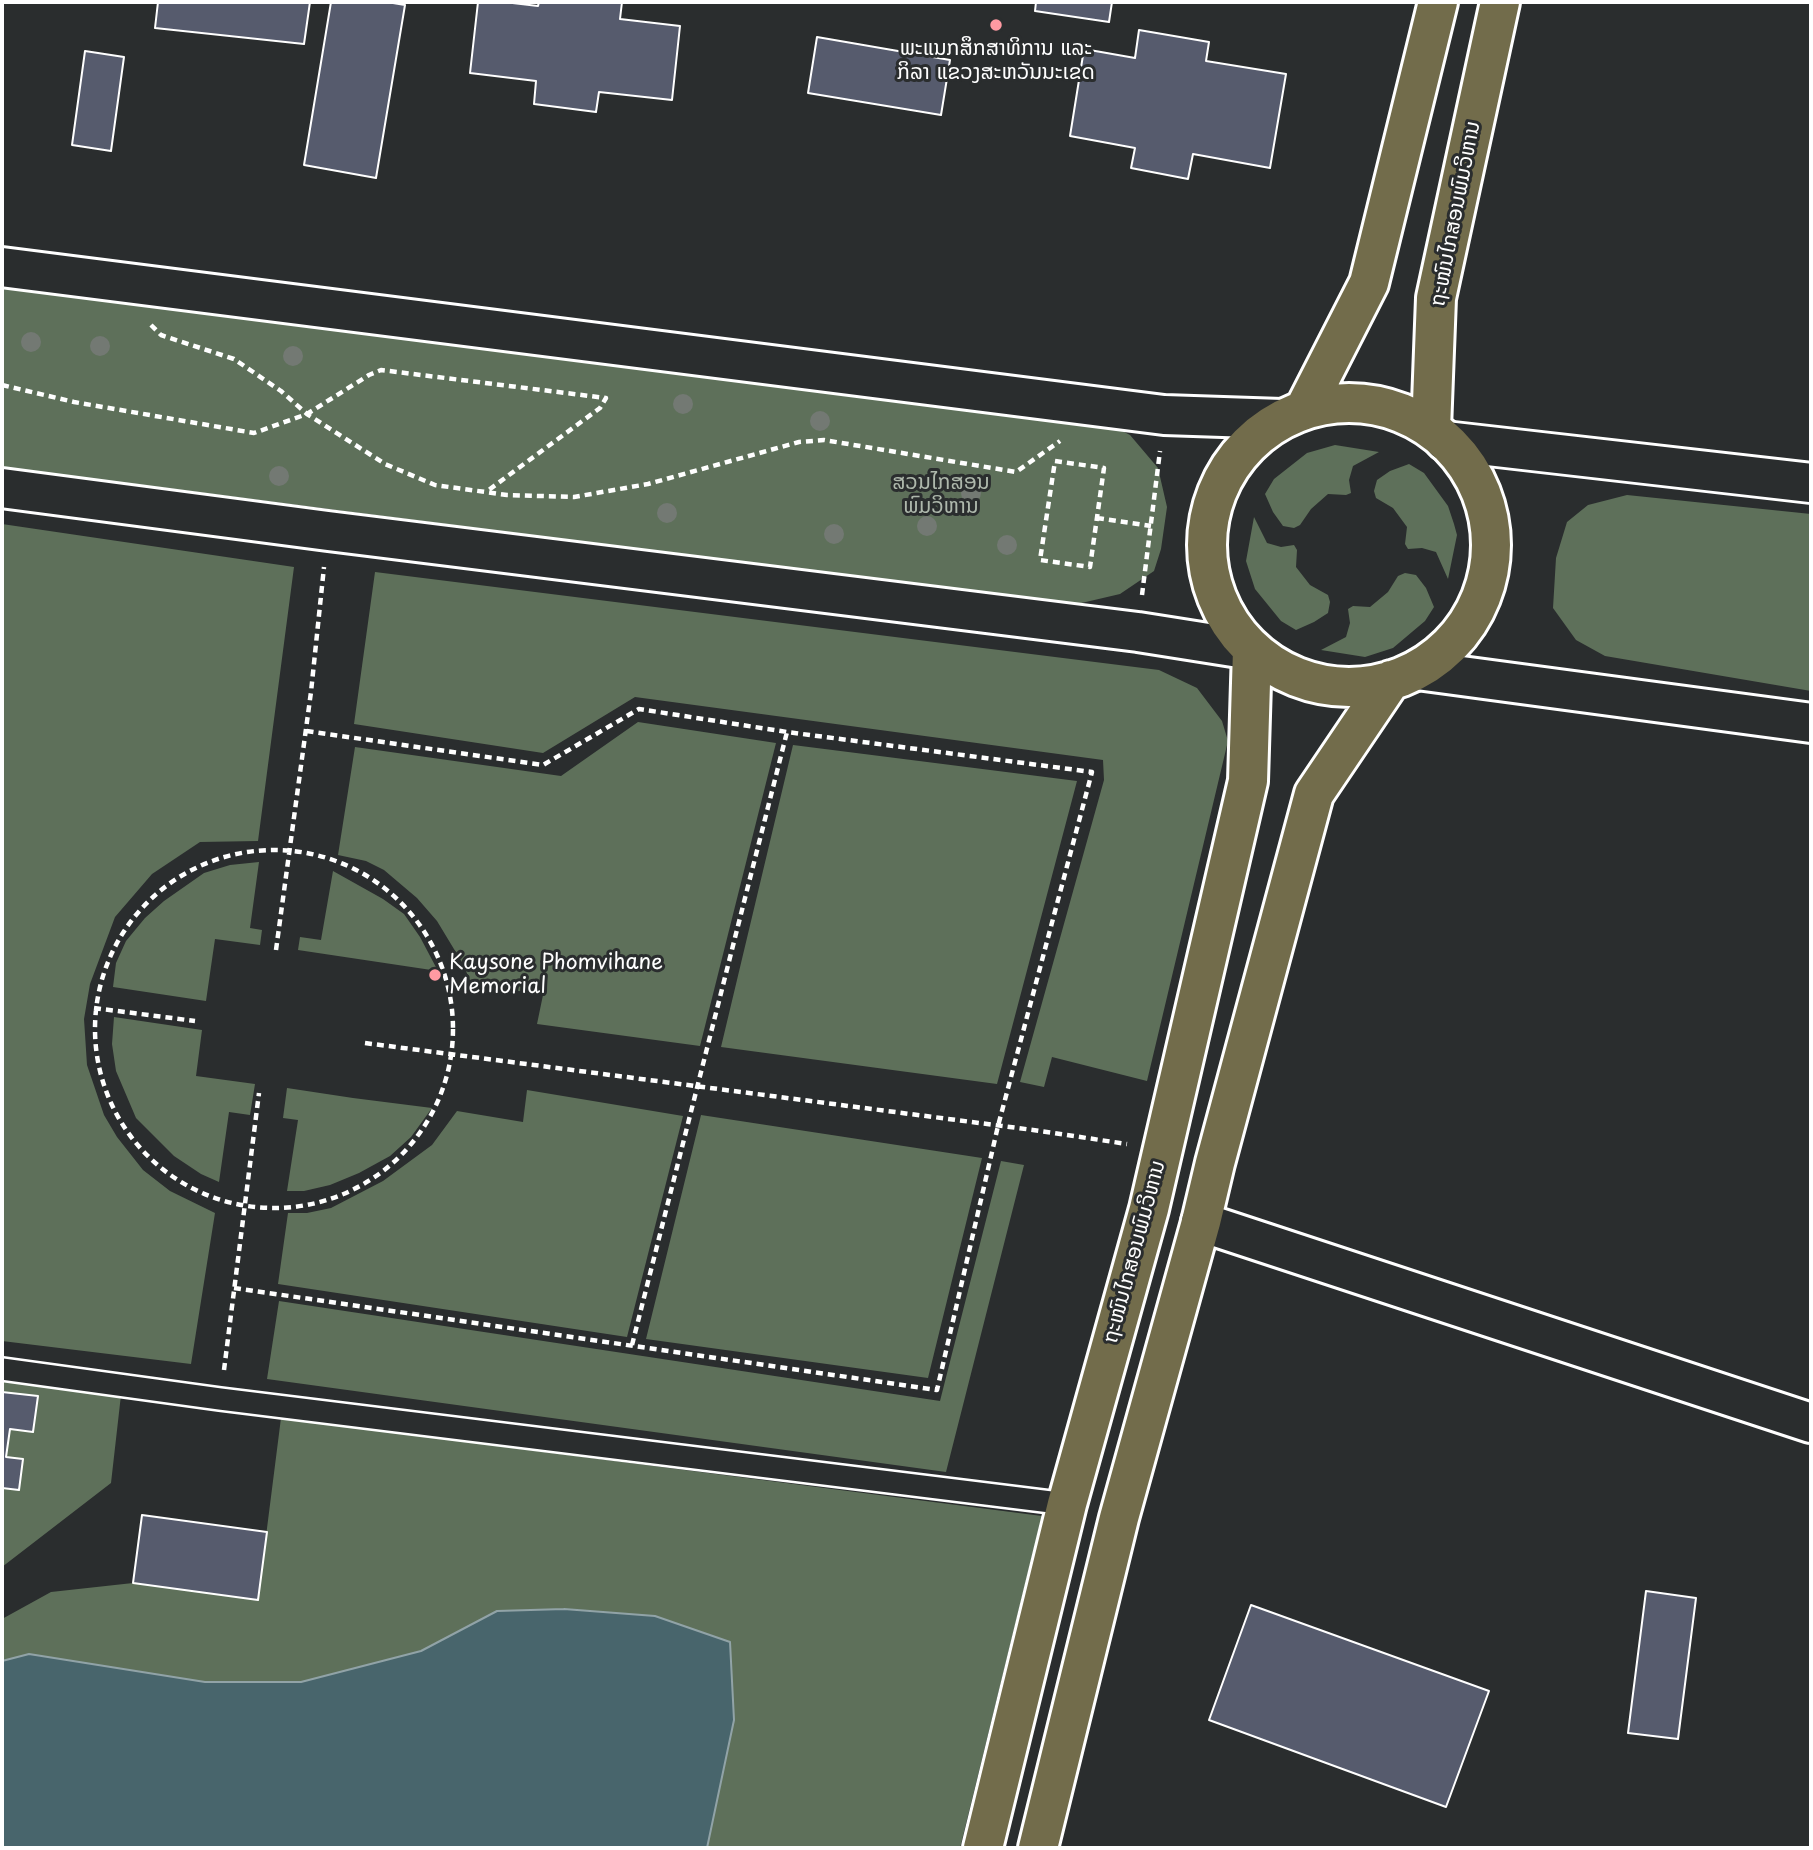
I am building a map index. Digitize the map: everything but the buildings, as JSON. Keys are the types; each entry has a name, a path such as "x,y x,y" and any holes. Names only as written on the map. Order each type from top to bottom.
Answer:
{"highway":[{"path":"1293,414 1369,283 1438,2"},
{"name":"ຖະໜົນໄກສອນພົມວິຫານ","path":"1438,435 1436,298 1500,2"},
{"path":"1356,403 1382,407 1408,415 1438,435 1470,472 1487,509 1491,536 1485,589 1474,613 1458,636 1440,654 1404,675 1354,687 1317,683 1283,670 1252,650 1222,609 1211,584 1206,556 1212,501 1223,476 1239,453 1259,434 1293,414 1330,404 1356,403"},
{"name":"ຖະໜົນໄກສອນພົມວິຫານ","path":"982,1848 1067,1504 1149,1209 1248,781 1252,650"},
{"path":"1038,1848 1119,1518 1201,1222 1314,794 1404,675"},
{"path":"1162,1150 1215,1163"}],"street":[{"path":"2,267 1164,415 1293,414"},
{"path":"1438,435 1811,483"},
{"path":"2,488 1138,632 1252,650"},
{"path":"1404,675 1811,723"},
{"path":"1201,1222 1811,1423"}],"lane":[{"path":"2,1369 220,1399 1067,1504"}],"path":[{"path":"144,318 161,335 234,359 281,391 307,414 385,464 435,485 486,492 574,497 649,484 799,442 824,440 1016,472 1061,440"},
{"path":"2,385 88,405 254,433 307,414 381,370 606,398 600,408 486,492"},
{"path":"1138,632 1164,415"},
{"path":"1055,461 1104,468 1097,518 1090,567 1041,560 1055,461"},
{"path":"1097,518 1152,526"},
{"path":"276,950 306,732 328,531"},
{"path":"234,1288 937,1390 998,1126 1092,772 788,732 639,709 543,765 306,732"},
{"path":"632,1346 788,732"},
{"path":"289,850 337,860 380,884 416,917 441,959 453,1006 453,1055 441,1101 416,1141 381,1175 339,1197 293,1208 245,1206 201,1193 162,1170 130,1137 107,1098 95,1054 94,1008 109,955 139,909 171,882 182,874 234,853 289,850"},
{"path":"94,1008 195,1021"},
{"path":"365,1043 1162,1150"},
{"path":"220,1399 259,1093"}],"green space":[{"name":"ສວນໄກສອນ ພົມວິຫານ","path":"2,282 1105,422 1130,435 1158,468 1167,507 1161,549 1154,571 1120,594 1073,605 2,467"},
{"path":"1335,445 1379,452 1353,466 1349,480 1351,493 1328,494 1311,509 1300,525 1294,528 1283,526 1265,494 1274,479 1307,453"},
{"path":"1409,464 1424,473 1448,506 1457,535 1448,579 1436,552 1422,548 1408,549 1405,544 1407,527 1393,508 1376,498 1374,491 1377,480 1390,471"},
{"path":"1627,495 1811,514 1811,691 1605,656 1576,640 1553,608 1556,558 1567,522 1588,505"},
{"path":"1254,517 1267,543 1281,547 1294,545 1297,550 1296,567 1310,585 1328,595 1328,613 1296,630 1281,621 1255,589 1246,561"},
{"path":"2,524 294,567 258,841 200,842 152,874 115,917 90,984 84,1019 87,1065 104,1115 117,1137 143,1170 170,1191 215,1213 191,1364 2,1341"},
{"path":"375,572 1159,670 1197,688 1222,721 1228,741 1147,1081 1052,1057 1044,1087 1020,1082 1104,780 1103,760 635,697 543,753 354,724"},
{"path":"1405,573 1416,575 1426,588 1434,607 1425,621 1393,648 1365,657 1321,650 1346,637 1350,623 1348,609 1353,606 1370,607 1388,592 1398,576"},
{"path":"638,722 776,743 700,1046 537,1024 543,995 471,983 463,964 437,921 417,898 384,870 366,861 338,855 355,747 561,776"},
{"path":"793,745 1077,781 997,1084 721,1047"},
{"path":"259,862 250,928 262,930 260,945 215,939 206,1001 113,987 116,963 126,941 164,901 204,873 230,865"},
{"path":"333,871 404,914 438,971 298,950 300,937 321,940"},
{"path":"114,1017 202,1030 196,1076 255,1084 250,1115 229,1112 219,1182 174,1156 136,1118 116,1071 112,1044"},
{"path":"287,1088 432,1108 411,1137 390,1156 330,1185 304,1191 287,1191 298,1120 283,1118"},
{"path":"527,1090 683,1116 627,1337 278,1284 288,1213 307,1213 331,1208 383,1181 432,1145 457,1111 523,1122"},
{"path":"701,1115 982,1158 928,1378 646,1339"},
{"path":"1001,1161 1024,1165 946,1472 267,1379 279,1301 940,1401"},
{"path":"2,1380 121,1395 111,1483 2,1567"},
{"path":"281,1418 1042,1516 960,1848 707,1848 734,1720 655,1616 564,1609 497,1611 421,1651 301,1682 205,1682 29,1654 2,1661 2,1619 51,1592 133,1583 258,1599"}],"water":[{"path":"564,1609 655,1616 730,1642 734,1720 707,1848 2,1848 2,1661 29,1654 205,1682 301,1682 421,1651 497,1611"}],"place":[{"name":"ພະແນກສຶກສາທິການ ແລະ ກິລາ ແຂວງສະຫວັນນະເຂດ","path":"996,25"},
{"name":"Kaysone Phomvihane Memorial","path":"435,975"}]}
